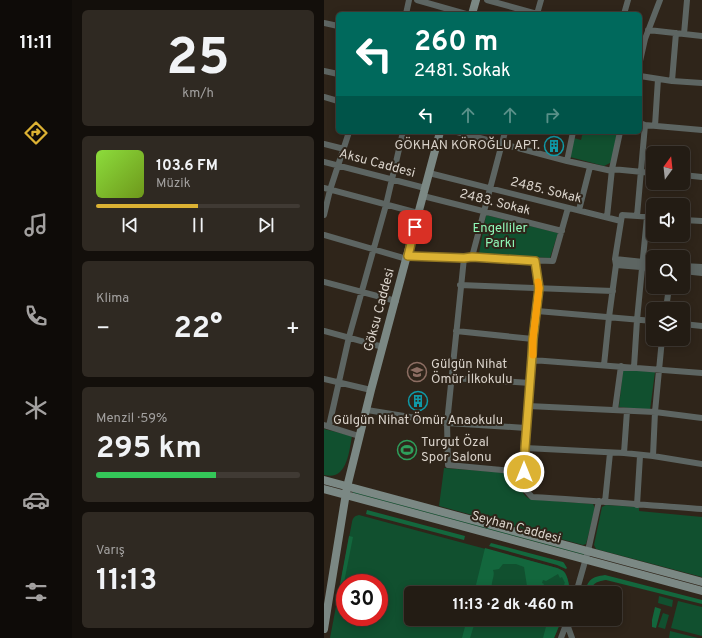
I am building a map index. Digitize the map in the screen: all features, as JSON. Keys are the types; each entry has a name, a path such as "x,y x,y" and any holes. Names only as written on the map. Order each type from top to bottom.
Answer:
{"street":[{"path":"406,12 409,0"},
{"path":"417,0 459,12"},
{"path":"473,12 476,0"},
{"path":"487,0 530,12"},
{"path":"538,12 541,0"},
{"path":"625,12 628,0"},
{"path":"642,39 648,30 660,0"},
{"path":"684,34 687,0"},
{"path":"324,23 336,26"},
{"path":"648,30 702,36"},
{"path":"672,81 676,34"},
{"path":"324,70 336,73"},
{"path":"642,76 672,81 702,83"},
{"path":"655,126 658,79"},
{"path":"324,97 336,100"},
{"path":"637,216 643,124 702,130"},
{"path":"324,215 327,189 338,166 348,134"},
{"path":"360,436 326,426 339,383 349,337 386,205 402,134"},
{"name":"Göksu Caddesi","path":"324,629 346,491 371,390 439,134"},
{"path":"465,134 590,167 646,172"},
{"path":"472,257 505,134"},
{"path":"567,161 573,134"},
{"path":"607,217 612,170 620,134"},
{"path":"324,144 344,149"},
{"name":"Aksu Caddesi","path":"324,162 391,180 424,192"},
{"path":"579,210 590,167"},
{"name":"2485. Sokak","path":"428,173 621,221"},
{"path":"690,176 702,177"},
{"path":"327,189 418,213"},
{"name":"2483. Sokak","path":"424,192 484,212 562,231"},
{"path":"324,235 407,257 472,257 553,261 568,208"},
{"path":"604,365 622,215 646,217"},
{"path":"690,220 702,221"},
{"path":"634,367 642,264 646,240"},
{"path":"464,258 460,285 448,423 448,465 524,472"},
{"path":"535,261 539,288 533,339 526,428 524,472 525,489 532,497 602,501 702,510"},
{"path":"616,262 646,264"},
{"path":"642,264 646,265"},
{"path":"690,266 702,267"},
{"path":"690,272 702,273"},
{"path":"324,282 396,301"},
{"path":"460,285 613,291"},
{"path":"537,311 646,321"},
{"path":"690,325 702,326"},
{"path":"324,331 383,347"},
{"path":"456,331 533,339"},
{"path":"653,456 655,412 661,346"},
{"path":"532,360 702,373"},
{"path":"615,410 621,366"},
{"path":"452,378 530,383"},
{"path":"324,379 371,390"},
{"path":"528,406 655,412 702,418"},
{"path":"367,410 448,423 526,428"},
{"path":"624,454 627,411"},
{"path":"525,448 653,456 702,464"},
{"path":"578,586 602,501 610,453"},
{"path":"637,505 640,456"},
{"name":"Seyhan Caddesi","path":"324,480 346,491"},
{"name":"Seyhan Caddesi","path":"324,489 346,491 587,555 702,582"},
{"name":"Seyhan Caddesi","path":"587,555 702,591"},
{"path":"561,638 566,626"},
{"path":"569,626 572,638"}],"green space":[{"path":"582,134 617,134 612,162 604,166 570,157 574,138 581,140"},
{"name":"Engelliler Parkı","path":"486,215 558,233 550,258 479,254"},
{"path":"623,369 655,372 650,410 619,407"},
{"path":"324,429 352,436 346,464 338,474 332,476 324,475"},
{"path":"444,468 522,474 523,492 526,497 530,499 593,504 595,509 586,544 583,545 439,506"},
{"path":"353,491 584,553 584,555 353,493"},
{"path":"606,505 639,507 639,511 702,517 702,577 596,549 594,545 602,507"},
{"path":"367,510 465,536 464,540 366,514"},
{"path":"359,515 557,568 565,573 568,580 569,586 404,586 404,626 559,626 554,638 330,638 336,606 336,626 388,626 388,574 342,574 354,517"},
{"path":"349,536 353,537 346,574 342,574"},
{"path":"491,543 563,562 567,568 566,569 557,565 489,546"},
{"path":"485,548 557,568 565,573 569,585 565,586 562,577 560,578 558,574 546,581 543,580 543,586 527,586 524,567 516,564 503,564 499,569 493,570 494,575 492,586 476,586"},
{"path":"605,575 702,600 702,604 606,580 599,581 593,586 587,586 591,580"},
{"path":"659,596 673,600 672,607 658,603"},
{"path":"678,601 702,607 702,636 671,628"},
{"path":"655,607 661,609 656,628 652,627"},
{"path":"663,613 669,615 665,629 658,627"},
{"path":"465,626 474,626 470,638 462,638"},
{"path":"546,626 559,626 554,638 543,638"},
{"path":"670,631 698,638 669,638"}],"slow traffic":[{"path":"533,355 533,339 539,288 538,282"}],"place":[{"name":"GÖKHAN KÖROĞLU APT.","path":"554,146"},
{"name":"Gülgün Nihat Ömür İlkokulu","path":"417,372"},
{"name":"Gülgün Nihat Ömür Anaokulu","path":"418,401"},
{"name":"Turgut Özal Spor Salonu","path":"407,450"}],"route":[{"path":"415,227 408,256 472,257 535,261 539,288 533,339 524,472"}]}
